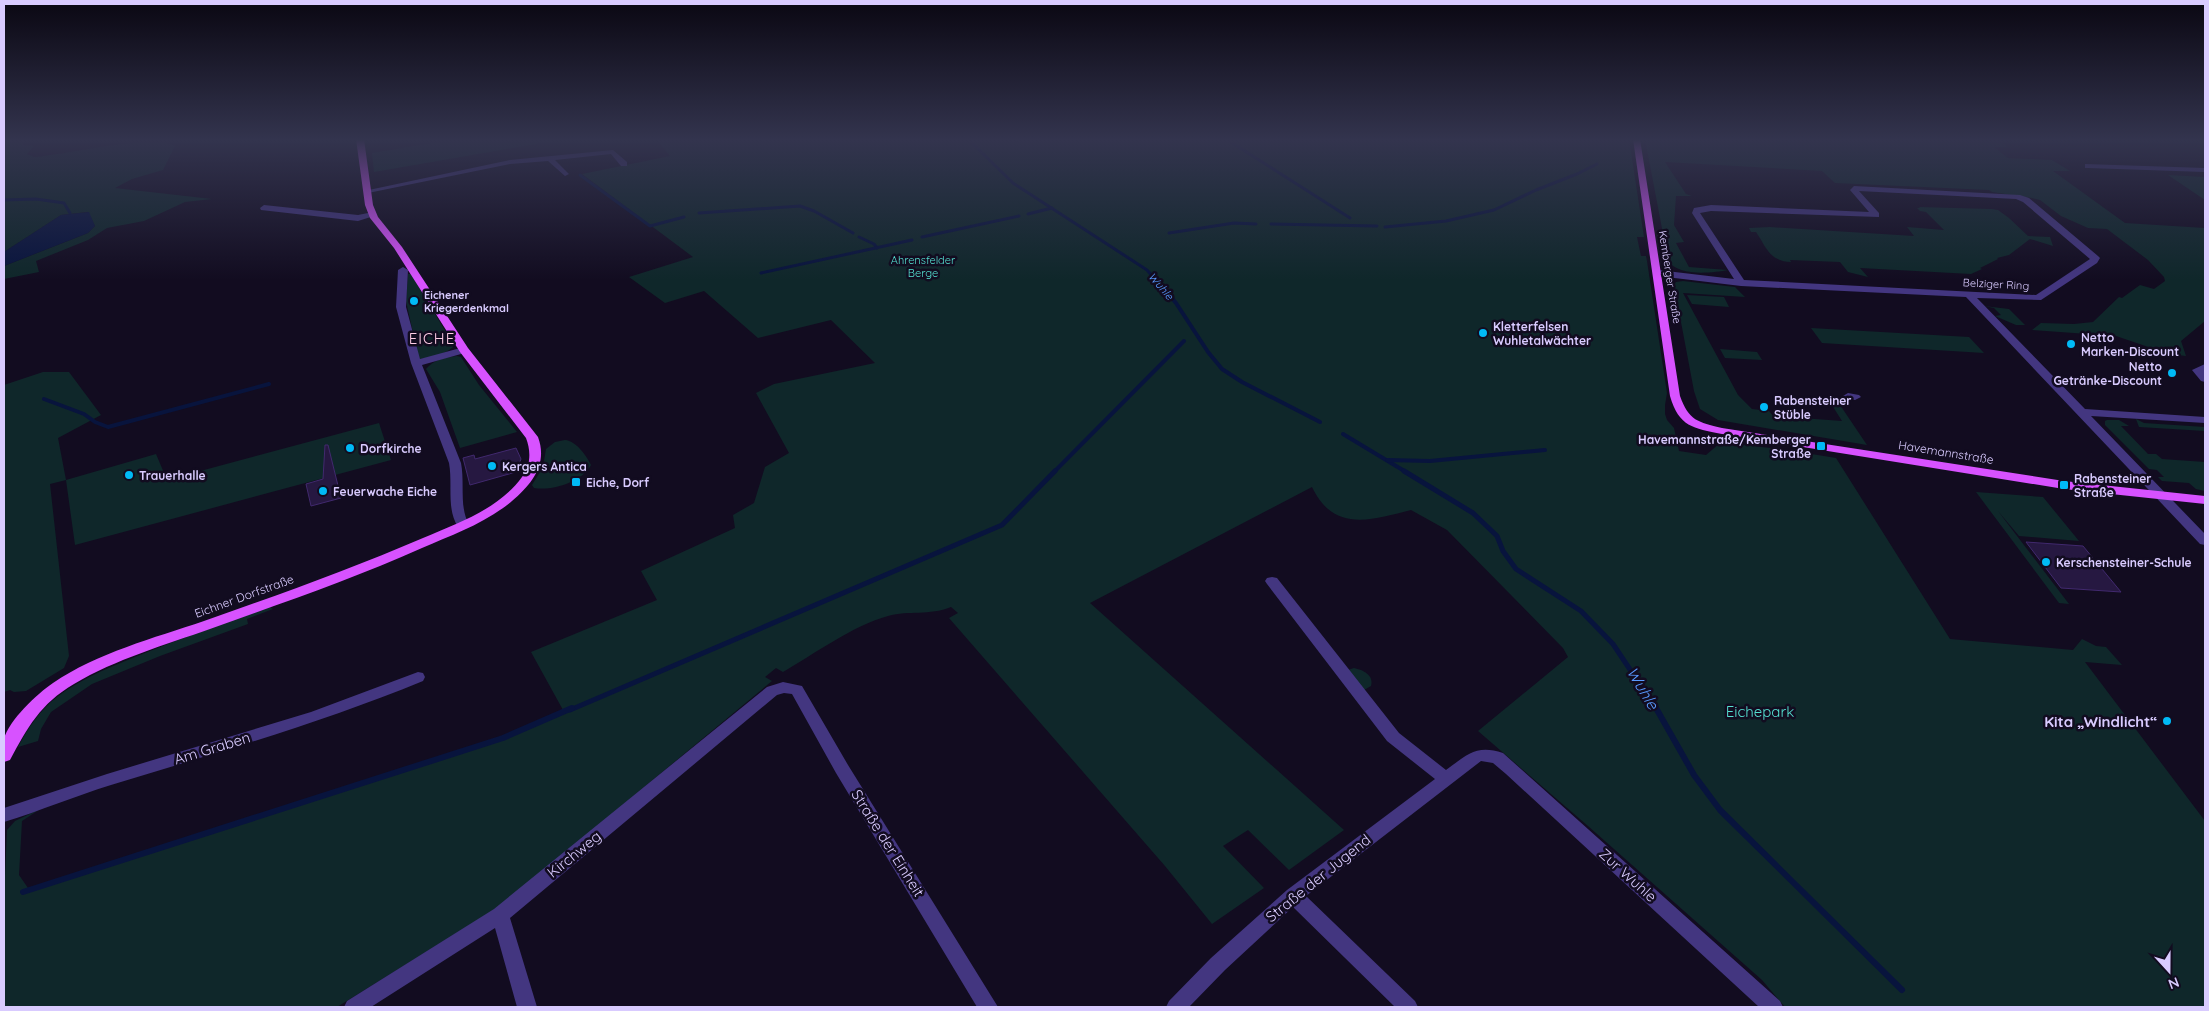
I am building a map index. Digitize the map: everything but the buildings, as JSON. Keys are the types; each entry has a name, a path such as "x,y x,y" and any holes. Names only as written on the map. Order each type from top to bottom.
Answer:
{"main road":[{"path":"367,186 373,216"},
{"name":"Kemberger Straße","path":"1643,186 1652,249 1658,273 1675,396 1679,411 1685,418"},
{"name":"Eichner Dorfstraße","path":"4,756 17,728 40,702 70,680 109,661 374,565 463,524 503,502 516,491 530,474 537,451 532,437 464,350 398,247 373,216"},
{"name":"Havemannstraße","path":"1685,418 1702,426 1722,431 2064,485 2162,497 2205,500"}],"street":[{"path":"368,192 395,186"},
{"name":"Belziger Ring","path":"1658,273 1741,284 2038,298 2094,261 2095,258 2026,200 2012,195 1857,188 1854,190 1876,215 1711,208 1697,210 1696,213 1741,284"},
{"path":"264,208 358,218 373,216"},
{"path":"403,270 400,307 416,363 455,463 458,480 457,516 463,524"},
{"path":"1969,296 2205,541"},
{"path":"416,363 464,350"},
{"path":"2205,367 2197,370 2205,379"},
{"path":"2082,412 2205,420"},
{"path":"1272,581 1393,737 1446,779"},
{"name":"Am Graben","path":"4,815 70,791 368,699 418,677"},
{"name":"Kirchweg","path":"354,1007 500,916 772,692 783,687"},
{"name":"Straße der Einheit","path":"783,687 797,690 842,768 988,1007"},
{"name":"Straße der Jugend","path":"1176,1007 1218,964 1293,895 1478,755"},
{"name":"Zur Wuhle","path":"1478,755 1497,757 1773,1007"},
{"path":"1293,895 1408,1007"},
{"path":"500,916 527,1007"}],"green space":[{"path":"4,186 118,186 115,188 212,199 185,202 144,221 107,228 88,240 36,261 39,272 4,279 4,266 88,233 95,226 88,212 61,215 4,252"},
{"path":"598,186 1636,186 1644,237 1637,237 1641,256 1646,256 1647,261 1667,393 1665,414 1667,420 1674,428 1679,451 1706,455 1719,444 1724,443 1781,449 1836,458 1950,639 2073,650 2082,639 2096,646 2106,647 2122,665 2085,662 2205,821 2205,1007 1785,1007 1762,980 1478,731 1568,657 1563,648 1447,530 1411,510 1368,519 1355,520 1342,517 1331,511 1321,502 1312,487 1090,603 1344,830 1289,870 1248,830 1223,846 1264,888 1212,924 1165,866 949,618 958,613 951,607 943,610 896,614 875,620 848,633 783,672 776,668 765,677 772,681 502,905 337,1007 4,1007 4,898 7,830 15,821 40,809 22,821 19,875 28,888 505,735 563,710 531,652 657,600 641,571 735,528 733,515 754,503 765,467 789,453 756,393 774,384 875,363 831,320 758,338 704,291 665,303 629,277 693,257"},
{"path":"1654,186 1681,186 1686,194 1692,196 1676,196 1674,225 1684,242 1676,243 1689,267 1728,270 1713,272 1687,271 1679,269 1668,260"},
{"path":"1905,186 2074,186 2125,223 2205,228 2205,321 2181,341 2186,356 2169,354 2116,336 2032,330 2041,323 2074,324 2093,322 2119,297 2122,298 2140,285 2154,289 2165,281 2164,277 2148,260 2107,229 2088,228 2061,216 2040,200 1989,190"},
{"path":"2185,186 2205,186 2205,200"},
{"path":"1917,208 1998,210 2028,236 2050,237 2053,246 2030,239 2009,255 1997,258 1980,268 1982,269 1971,274 1860,268 1868,277 1848,272 1840,262 1790,260 1791,262 1778,259 1769,253 1756,232 1751,232 1749,228 1770,227 1914,236 1907,227 1944,230 1926,212 1920,211"},
{"path":"408,274 411,274 453,344 453,347 434,357 420,359 418,355 406,301"},
{"path":"1683,281 1735,287 1745,297 1683,293 1738,395 1752,409 1769,411 1773,416 1842,421 1830,402 1838,402 1867,445 1718,420 1700,409 1694,391 1674,285 1676,282"},
{"path":"1687,295 1724,297 1729,307 1692,304"},
{"path":"1984,306 2009,309 2025,325 2016,325 1995,316 2001,315 1994,308"},
{"path":"1811,328 1969,337 1984,353 1822,343"},
{"path":"1720,349 1757,352 1762,360 1725,358"},
{"path":"457,356 461,357 479,385 517,432 460,448 440,392 426,369 432,363"},
{"path":"43,372 69,372 101,415 58,438 66,480 50,484 69,656 64,668 26,691 14,692 10,690 4,692 4,385"},
{"path":"2136,419 2144,423 2205,427 2205,431 2139,427"},
{"path":"2107,420 2119,420 2129,426 2121,426 2148,454 2156,454 2162,459 2205,462 2205,491 2196,489 2189,483 2162,481 2158,477 2164,477 2157,470 2149,469 2105,425"},
{"path":"379,423 391,460 75,545 66,480 156,454 167,480"},
{"path":"565,440 577,446 591,465 587,471 574,481 558,487 534,488 532,485 543,467 546,449 555,442"},
{"path":"1976,492 2043,497 2079,541 2019,536 1998,511 2069,604 2059,603"},
{"path":"270,607 273,609 247,619 248,624 160,656 92,684 51,712 41,729 38,741 18,747 30,726 45,708 57,697 78,683 145,653"},
{"path":"1354,668 1369,676 1371,686 1364,690 1348,670"}],"water":[{"path":"89,212 95,226 88,233 4,266 4,252 61,215"}],"waterway":[{"path":"595,186 650,226 684,217"},
{"name":"Wuhle","path":"1018,186 1052,208"},
{"path":"1300,186 1350,218"},
{"path":"1385,227 1446,221 1494,210 1546,186"},
{"path":"4,200 36,199 64,203 70,213"},
{"path":"699,213 800,206 814,211 853,233"},
{"path":"1028,214 1052,208"},
{"name":"Wuhle","path":"1052,208 1147,270 1161,286"},
{"path":"922,237 1019,216"},
{"path":"1169,233 1234,223 1256,224"},
{"path":"1271,224 1377,226"},
{"path":"859,237 874,244 877,248"},
{"path":"877,248 912,240"},
{"path":"761,273 877,248"},
{"name":"Wuhle","path":"1160,284 1176,303 1208,352 1222,369 1242,382 1320,422"},
{"path":"1054,472 1184,341"},
{"path":"44,399 84,414 95,422 108,427 269,384"},
{"name":"Wuhle","path":"1343,434 1406,472"},
{"path":"1387,460 1430,461 1545,450"},
{"path":"570,710 1002,525 1055,471"},
{"name":"Wuhle","path":"1404,471 1473,513 1497,536 1503,551 1516,569 1581,611 1613,644 1657,710"},
{"path":"23,892 503,738 572,708"},
{"name":"Wuhle","path":"1656,708 1694,775 1720,810 1902,990"}],"place":[{"name":"Eichener Kriegerdenkmal","path":"414,301"},
{"name":"Kletterfelsen Wuhletalwächter","path":"1483,333"},
{"name":"Netto Marken-Discount","path":"2071,344"},
{"name":"Netto Getränke-Discount","path":"2172,373"},
{"name":"Rabensteiner Stüble","path":"1764,407"},
{"name":"Havemannstraße/Kemberger Straße","path":"1821,446"},
{"name":"Dorfkirche","path":"350,448"},
{"name":"Kergers Antica","path":"492,466"},
{"name":"Trauerhalle","path":"129,475"},
{"name":"Eiche, Dorf","path":"576,482"},
{"name":"Rabensteiner Straße","path":"2064,485"},
{"name":"Feuerwache Eiche","path":"323,491"},
{"name":"Kerschensteiner-Schule","path":"2046,562"},
{"name":"Kita „Windlicht“","path":"2167,721"}],"district":[{"name":"EICHE","path":"432,338"}],"park label":[{"name":"Ahrensfelder Berge","path":"923,266"},
{"name":"Eichepark","path":"1760,711"}]}
